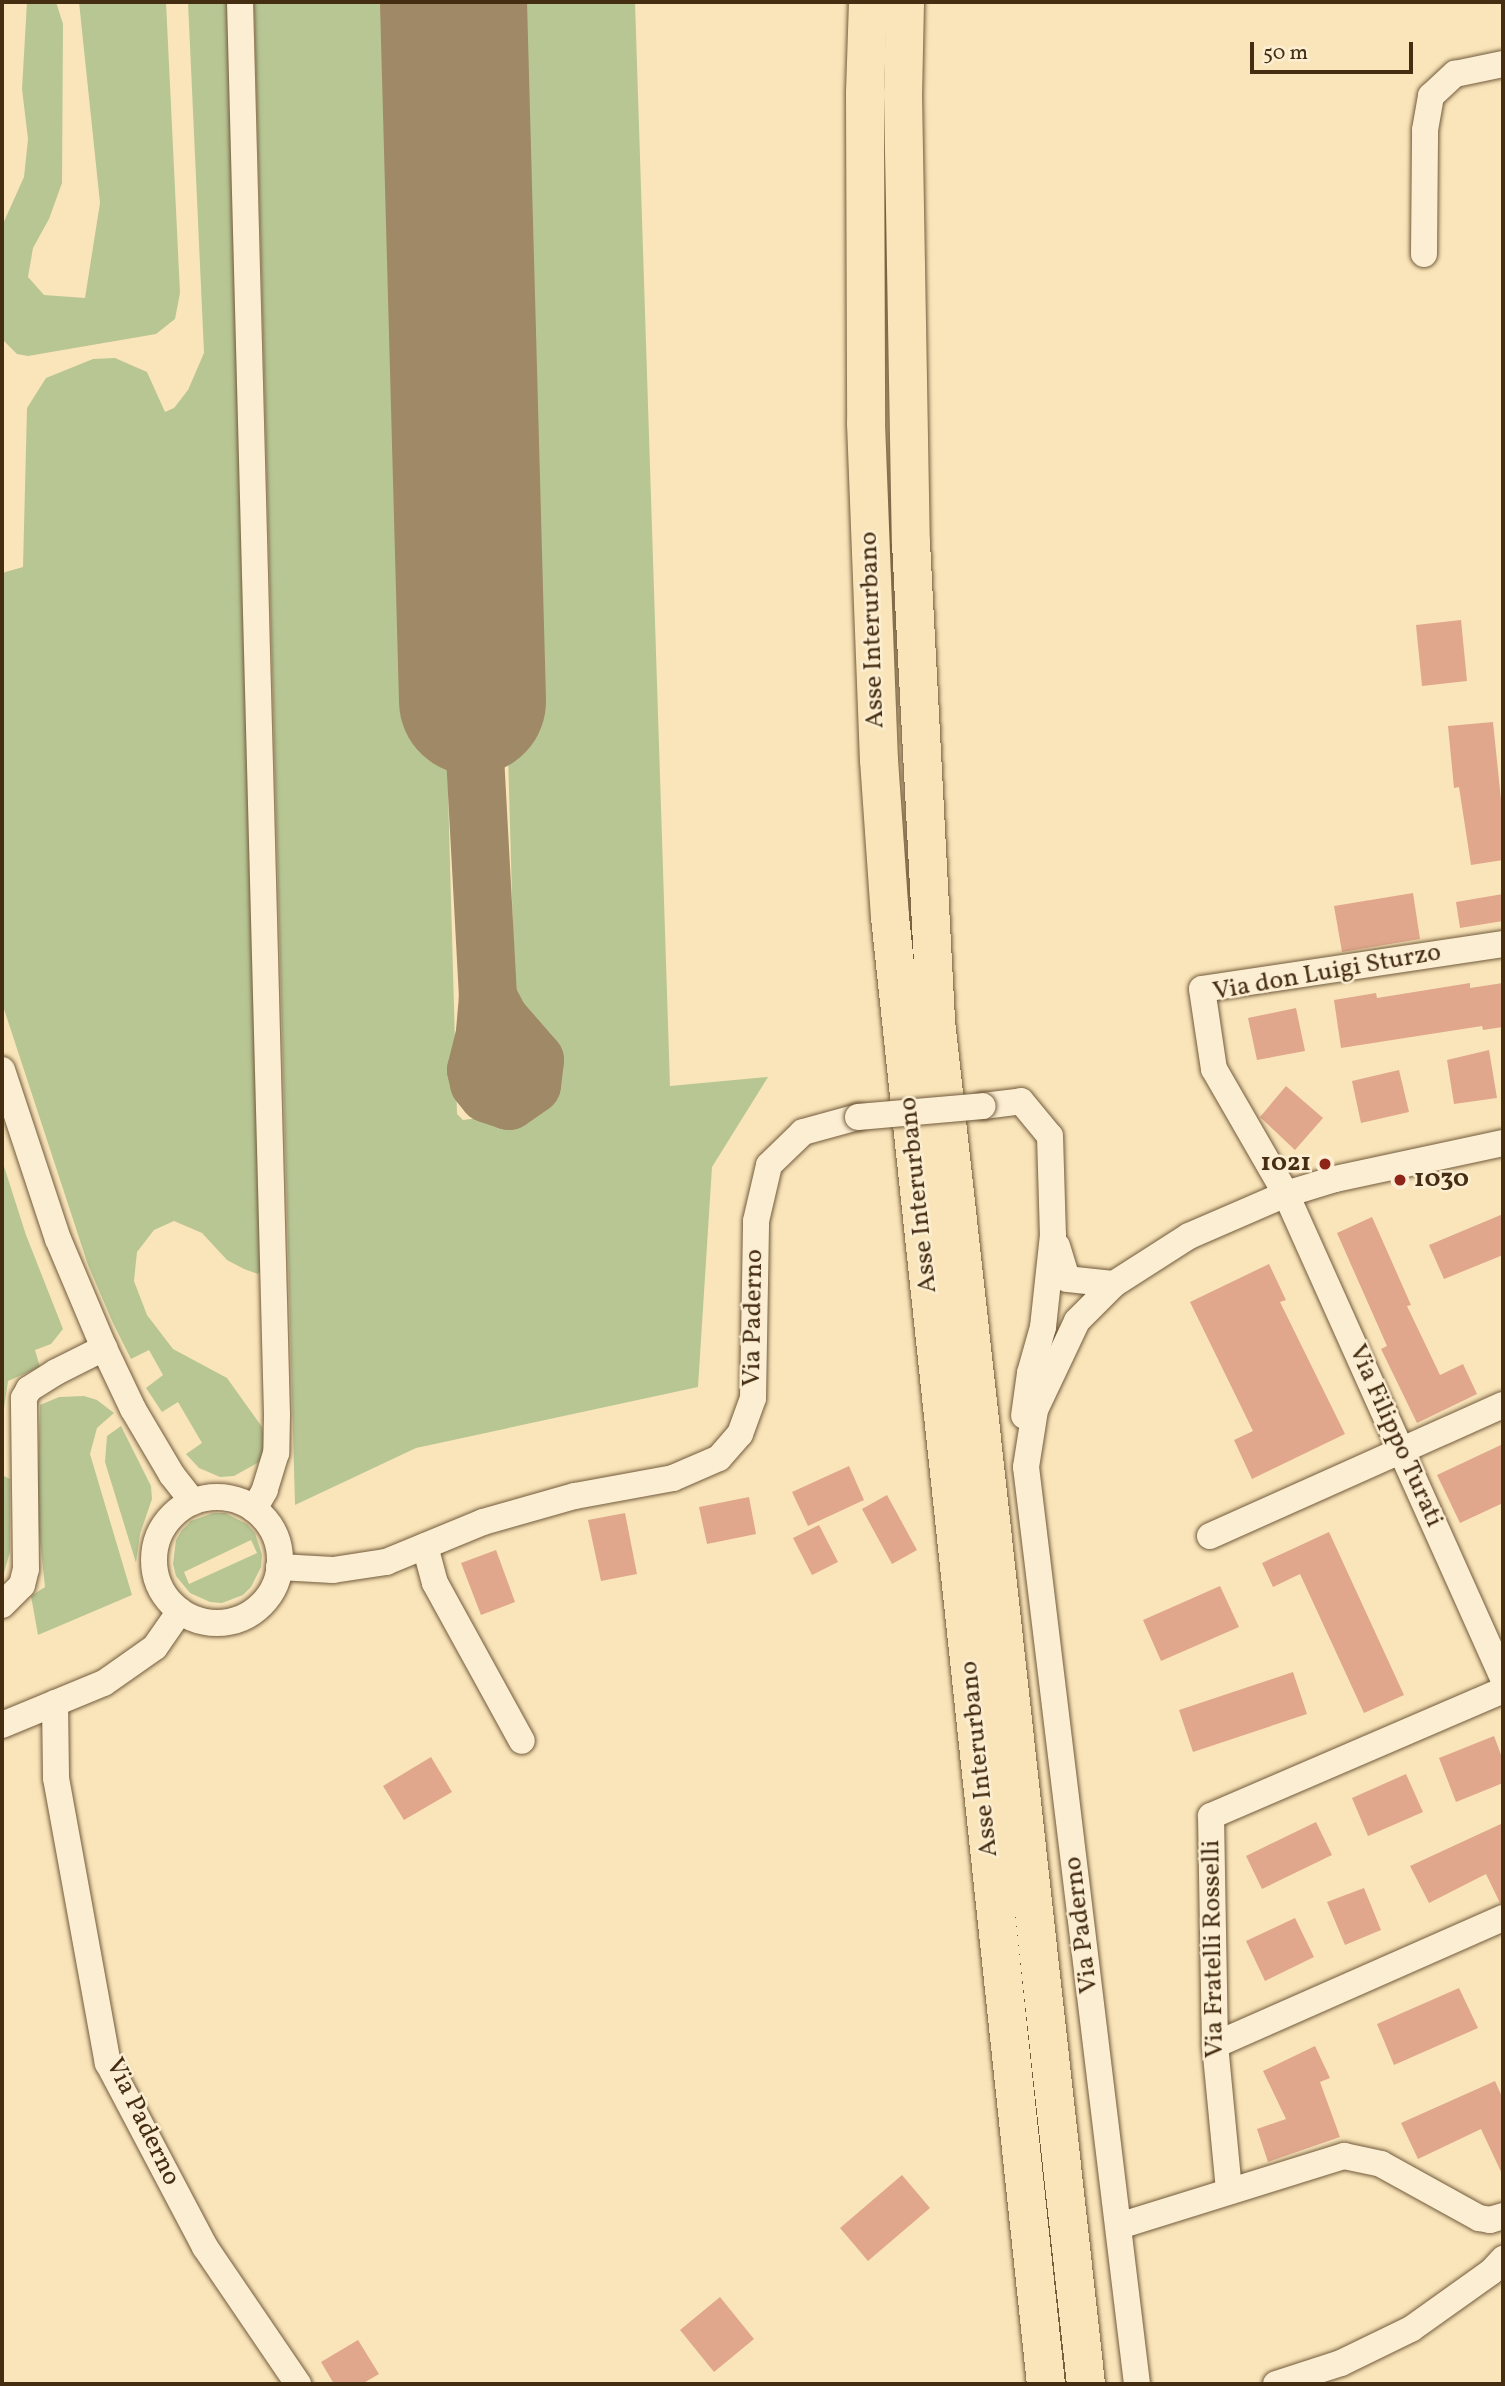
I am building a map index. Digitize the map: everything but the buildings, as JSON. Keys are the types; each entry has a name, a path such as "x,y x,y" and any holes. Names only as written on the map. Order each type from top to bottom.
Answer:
{"highway":[{"name":"Asse Interurbano","path":"868,2 865,121 866,423 878,761 889,904 1046,2384"},
{"name":"Asse Interurbano","path":"905,2 903,94 911,543 936,1021 1086,2384"}],"street":[{"path":"240,2 277,1414 276,1453 265,1490 254,1509"},
{"path":"1424,254 1425,130 1431,96 1455,74 1503,64"},
{"name":"Via don Luigi Sturzo","path":"1286,1194 1214,1069 1202,989 1503,944"},
{"path":"2,1070 58,1239 104,1348 133,1409 172,1475 193,1502"},
{"name":"Via Paderno","path":"279,1567 333,1570 386,1562 483,1521 575,1496 673,1478 719,1458 740,1434 753,1398 756,1221 769,1165 803,1132 858,1117 1021,1101 1049,1136 1053,1235 1042,1327 1024,1404 1026,1467 1136,2384"},
{"name":"Via Paderno","path":"1026,1467 1035,1410 1061,1354 1077,1321 1114,1284 1189,1236 1286,1194 1335,1179 1503,1143"},
{"name":"Via Filippo Turati","path":"1286,1194 1503,1678"},
{"name":"Via Paderno","path":"1053,1235 1077,1321"},
{"path":"1067,1279 1114,1284"},
{"path":"1042,1327 1061,1354"},
{"path":"2,1605 22,1585 26,1569 24,1398 29,1390 56,1372 104,1348"},
{"path":"1210,1536 1503,1405"},
{"path":"206,1497 227,1497 254,1509 274,1534 279,1567 272,1592 259,1607 243,1618 224,1623 204,1622 180,1611 160,1586 154,1560 163,1528 173,1514 206,1497"},
{"path":"425,1546 435,1583 522,1741"},
{"path":"2,1725 104,1683 155,1647 180,1611"},
{"name":"Via Fratelli Rosselli","path":"1229,2190 1215,2045 1211,1816 1503,1690"},
{"name":"Via Paderno","path":"54,1703 56,1778 108,2063 205,2247 298,2384"},
{"path":"1215,2045 1503,1918"},
{"path":"1119,2227 1229,2190 1344,2156 1363,2158 1491,2217"},
{"path":"1276,2384 1341,2363 1411,2329 1491,2272 1503,2259"}],"green space":[{"path":"27,2 56,2 63,24 62,183 49,219 33,248 28,277 44,295 85,298 100,203 79,2 166,2 180,293 175,319 156,334 28,356 17,354 2,339 2,226 24,177 28,139 22,89"},
{"path":"188,2 232,2 266,1263 258,1274 244,1269 227,1260 202,1233 174,1221 154,1230 137,1252 134,1281 147,1315 173,1349 227,1378 262,1427 267,1451 259,1462 234,1476 220,1477 199,1468 186,1454 202,1443 178,1402 162,1412 146,1388 163,1375 149,1350 131,1359 113,1323 88,1265 2,1003 2,573 23,567 27,408 46,378 93,359 115,358 147,372 165,412 174,408 188,390 204,353"},
{"path":"254,2 426,2 457,1114 463,1120 531,1111 553,1096 563,1060 549,1034 518,1018 515,1005 487,2 635,2 670,1086 768,1077 712,1167 698,1387 416,1448 295,1505"},
{"path":"2,1160 26,1235 63,1329 51,1344 35,1350 40,1367 8,1381 2,1422"},
{"path":"84,1396 97,1400 114,1413 97,1428 90,1454 132,1595 38,1635 31,1596 45,1587 37,1513 40,1405 59,1397"},
{"path":"121,1426 151,1486 152,1499 140,1534 136,1563 105,1462 107,1436"},
{"path":"2,1475 10,1479 10,1552 2,1579"},
{"path":"213,1513 225,1513 247,1524 255,1533 262,1555 261,1567 251,1587 243,1595 222,1603 210,1602 190,1593 176,1576 173,1564 176,1540 191,1521","holes":["251,1540 257,1553 189,1584 184,1572"]}],"taxiway":[{"path":"472,701 488,997 485,1034 476,1070 479,1083 488,1094 509,1101 532,1085 535,1060 500,1020 488,997"}],"runway":[{"path":"453,2 472,701"}],"place":[{"name":"1021","path":"1325,1164"},
{"name":"1030","path":"1400,1180"}]}
